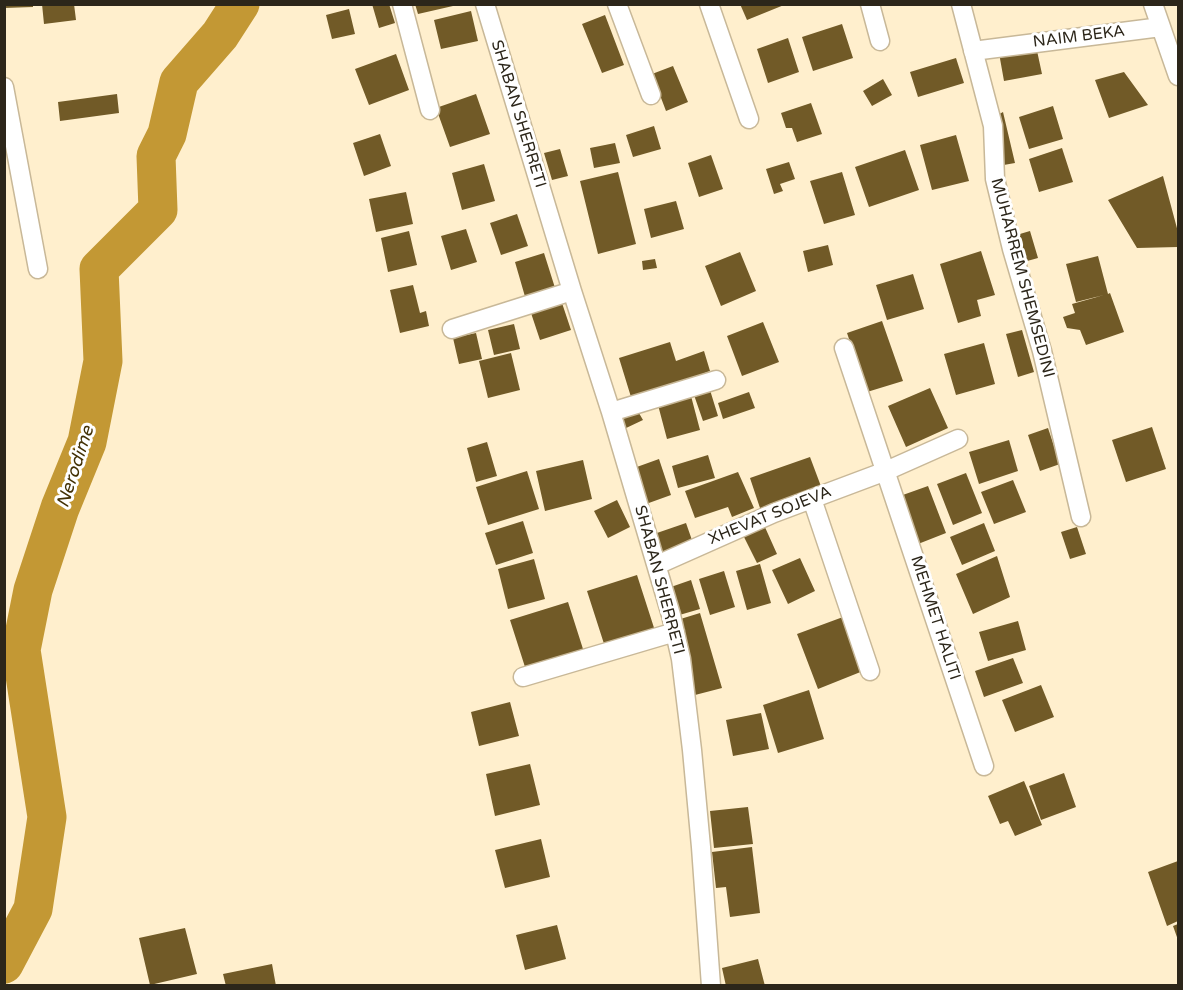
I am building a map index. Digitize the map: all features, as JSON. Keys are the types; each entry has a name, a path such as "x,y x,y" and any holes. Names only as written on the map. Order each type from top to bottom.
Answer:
{"street":[{"path":"402,4 430,110"},
{"name":"SHABAN SHERRETI","path":"485,4 611,412 675,632 681,659 692,750 711,986"},
{"path":"617,4 651,95"},
{"path":"709,4 749,119"},
{"path":"870,4 880,41"},
{"name":"MUHARREM SHEMSEDINI","path":"961,4 993,126 995,179 1012,249 1042,351 1081,517"},
{"path":"1153,4 1179,76"},
{"name":"NAIM BEKA","path":"973,51 1161,27"},
{"path":"4,87 38,269"},
{"path":"452,329 572,291"},
{"path":"844,348 886,471"},
{"path":"611,412 716,380"},
{"name":"XHEVAT SOJEVA","path":"657,565 774,513 886,471 958,440"},
{"name":"MEHMET HALITI","path":"886,471 984,766"},
{"path":"812,499 870,671"},
{"path":"523,677 675,632"}],"building":[{"path":"4,4 33,4 33,7 4,8"},
{"path":"42,4 74,4 76,20 44,24"},
{"path":"372,4 389,4 395,23 379,28"},
{"path":"415,4 453,4 453,6 418,14"},
{"path":"740,4 784,4 784,5 747,20"},
{"path":"349,9 355,34 332,39 326,15"},
{"path":"471,11 478,41 441,49 434,20"},
{"path":"605,15 624,65 602,73 582,24"},
{"path":"842,24 853,58 813,71 802,37"},
{"path":"788,38 799,72 768,83 757,49"},
{"path":"1036,46 1042,74 1004,81 999,53"},
{"path":"396,54 409,90 369,105 355,69"},
{"path":"956,58 964,83 918,97 910,72"},
{"path":"673,66 688,102 666,111 652,74"},
{"path":"1124,72 1148,105 1109,118 1095,80"},
{"path":"883,79 892,95 872,106 863,91"},
{"path":"117,94 119,113 60,121 58,102"},
{"path":"476,94 490,134 450,147 436,108"},
{"path":"811,103 822,134 797,142 792,128 786,128 781,113"},
{"path":"1053,106 1063,139 1029,149 1019,117"},
{"path":"1003,112 1015,163 998,166 994,117"},
{"path":"654,126 661,149 633,157 626,135"},
{"path":"380,134 391,166 364,176 353,143"},
{"path":"956,135 969,181 932,190 920,145"},
{"path":"615,143 620,163 594,168 590,148"},
{"path":"1062,148 1073,182 1039,192 1029,159"},
{"path":"560,149 568,176 552,180 544,153"},
{"path":"905,150 919,190 869,207 855,167"},
{"path":"711,155 723,189 699,197 688,163"},
{"path":"789,162 795,179 780,184 783,191 774,194 766,169"},
{"path":"484,164 495,201 462,210 452,173"},
{"path":"618,172 636,244 598,254 580,181"},
{"path":"842,172 855,215 824,224 810,181"},
{"path":"1163,176 1178,232 1178,247 1137,248 1108,200"},
{"path":"406,192 413,224 376,232 369,199"},
{"path":"676,201 684,229 651,238 644,209"},
{"path":"517,214 528,246 501,255 490,223"},
{"path":"466,229 477,262 451,270 441,236"},
{"path":"409,231 417,265 388,272 381,238"},
{"path":"1030,231 1038,258 1020,263 1013,236"},
{"path":"828,245 833,265 808,272 803,251"},
{"path":"981,251 995,295 977,300 981,316 958,323 940,264"},
{"path":"740,252 756,291 721,306 705,266"},
{"path":"544,253 556,291 526,300 515,262"},
{"path":"1098,256 1108,294 1110,293 1124,332 1086,345 1080,330 1067,328 1063,317 1075,313 1072,304 1104,295 1076,302 1066,264"},
{"path":"655,259 657,268 643,270 642,261"},
{"path":"913,274 924,309 887,320 876,285"},
{"path":"413,285 420,313 426,311 429,326 400,333 390,290"},
{"path":"561,300 571,330 540,340 530,310"},
{"path":"882,321 903,381 867,392 847,333"},
{"path":"763,322 779,362 742,376 727,336"},
{"path":"514,324 520,349 494,355 488,330"},
{"path":"1022,330 1034,372 1018,377 1006,334"},
{"path":"476,333 482,359 459,364 453,338"},
{"path":"670,342 676,361 704,351 710,371 631,397 619,358"},
{"path":"984,343 995,384 956,395 944,354"},
{"path":"511,353 520,390 488,398 479,361"},
{"path":"930,388 948,428 906,447 888,406"},
{"path":"710,390 718,416 703,421 694,395"},
{"path":"749,392 755,408 723,419 718,403"},
{"path":"691,396 700,430 667,439 658,405"},
{"path":"636,408 643,420 624,429 618,415"},
{"path":"1152,427 1166,469 1126,482 1112,440"},
{"path":"1048,428 1060,464 1040,471 1028,435"},
{"path":"1009,440 1018,471 979,484 969,452"},
{"path":"487,442 497,476 476,482 467,448"},
{"path":"708,455 715,478 678,488 672,466"},
{"path":"810,457 822,489 761,511 750,478"},
{"path":"659,459 671,495 646,504 634,468"},
{"path":"583,460 592,499 545,511 536,471"},
{"path":"527,471 539,509 488,525 476,487"},
{"path":"738,472 754,508 732,517 728,507 695,518 685,491"},
{"path":"966,473 982,513 953,525 937,484"},
{"path":"1013,480 1026,512 994,524 981,492"},
{"path":"928,486 946,533 918,544 900,496"},
{"path":"617,500 630,527 608,538 594,511"},
{"path":"523,521 533,553 496,565 485,533"},
{"path":"686,523 693,543 661,555 654,534"},
{"path":"984,523 995,551 962,565 950,537"},
{"path":"764,525 777,554 757,563 743,535"},
{"path":"1077,527 1086,554 1070,559 1061,532"},
{"path":"997,556 1010,597 973,614 956,574"},
{"path":"800,558 815,591 788,604 772,570"},
{"path":"534,559 545,599 508,609 498,569"},
{"path":"760,564 771,603 747,610 736,571"},
{"path":"724,571 735,607 710,615 699,579"},
{"path":"637,575 656,634 606,650 587,591"},
{"path":"691,580 700,609 676,616 668,588"},
{"path":"568,602 583,649 525,667 510,620"},
{"path":"700,613 722,688 695,695 674,621"},
{"path":"843,617 863,671 818,689 797,634"},
{"path":"1018,621 1026,650 988,661 979,632"},
{"path":"1013,658 1023,683 984,697 975,671"},
{"path":"1041,685 1054,717 1015,732 1002,700"},
{"path":"809,690 824,739 778,753 763,705"},
{"path":"510,702 519,736 479,746 471,712"},
{"path":"761,713 769,749 733,756 726,720"},
{"path":"530,764 540,805 495,816 486,774"},
{"path":"1064,773 1076,807 1041,820 1029,786"},
{"path":"1024,781 1042,825 1015,836 1008,821 1000,824 988,796"},
{"path":"748,807 753,844 714,848 710,811"},
{"path":"541,839 550,877 505,888 495,850"},
{"path":"752,847 760,913 730,917 726,887 716,888 712,852"},
{"path":"1178,861 1178,921 1167,926 1148,872"},
{"path":"1178,924 1178,940 1173,926"},
{"path":"557,925 566,959 525,970 516,935"},
{"path":"185,928 197,974 150,985 139,938"},
{"path":"758,959 765,986 726,986 722,968"},
{"path":"272,964 276,986 226,986 223,974"}],"waterway":[{"name":"Nerodime","path":"4,964 33,909 47,817 21,650 33,590 60,508 87,442 103,361 99,269 158,210 156,156 167,134 179,82 220,35 240,4"}]}
